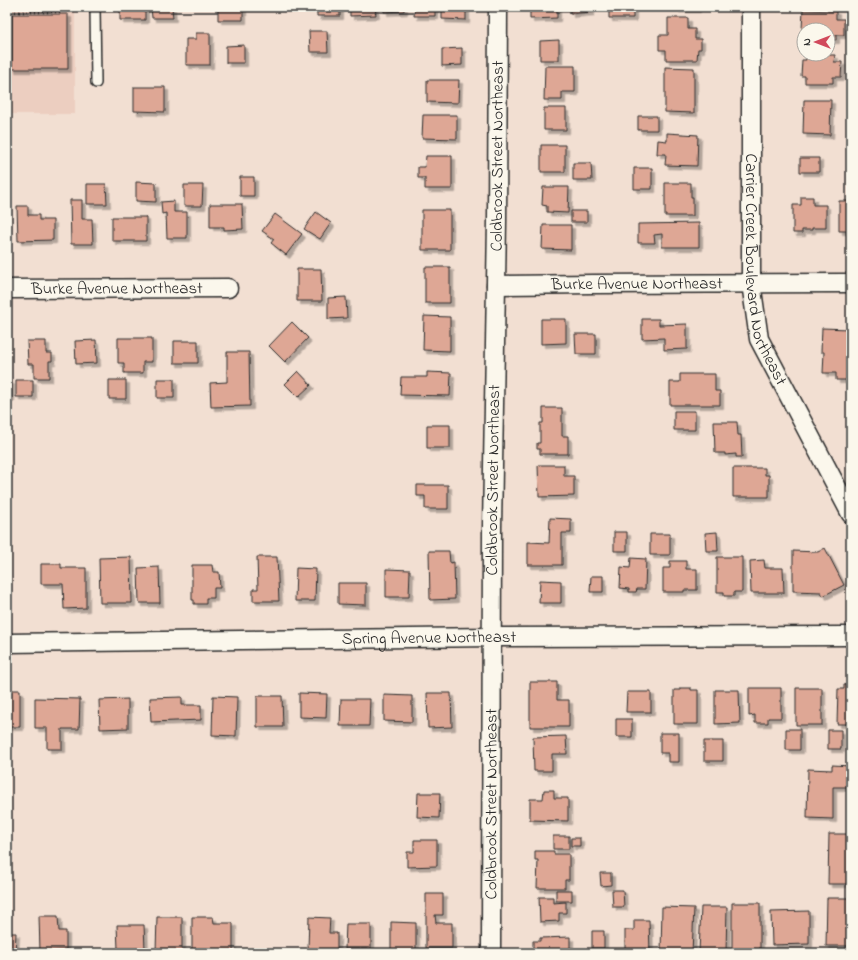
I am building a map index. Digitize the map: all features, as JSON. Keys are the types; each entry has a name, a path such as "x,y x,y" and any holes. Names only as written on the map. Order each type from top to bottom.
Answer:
{"street":[{"name":"Coldbrook Street Northeast","path":"491,953 492,528 496,285 498,7"},
{"name":"Carrier Creek Boulevard Northeast","path":"751,7 751,283 759,339 851,514"},
{"name":"Burke Avenue Northeast","path":"496,285 851,283"},
{"name":"Burke Avenue Northeast","path":"7,289 228,288"},
{"name":"Spring Avenue Northeast","path":"7,643 492,637 851,636"}],"lane":[{"path":"95,7 96,83"}],"path":[{"path":"7,12 63,12"}],"shaded area":[{"path":"7,7 75,7 75,114 7,114"}],"building":[{"path":"120,7 145,7 145,20 120,20"},
{"path":"151,7 172,7 173,18 152,18"},
{"path":"218,7 243,7 243,20 218,20"},
{"path":"317,7 340,7 340,16 317,16"},
{"path":"350,7 375,7 376,15 350,16"},
{"path":"384,7 404,7 404,11 384,12"},
{"path":"415,7 435,7 435,16 414,16"},
{"path":"442,7 466,7 466,20 442,19"},
{"path":"530,7 557,7 557,18 530,19"},
{"path":"570,7 591,7 591,12 570,14"},
{"path":"609,7 633,7 633,18 609,18"},
{"path":"676,7 697,7 697,9 676,9"},
{"path":"803,10 836,11 836,19 844,19 844,35 836,35 836,22 802,22"},
{"path":"12,14 68,14 68,69 12,69"},
{"path":"668,18 688,18 688,29 695,29 695,39 701,39 701,49 698,49 697,60 666,60 666,50 659,50 659,35 668,35"},
{"path":"309,31 327,31 328,52 310,52"},
{"path":"196,33 210,33 210,65 186,65 186,39 196,39"},
{"path":"559,40 559,60 540,60 540,41"},
{"path":"244,45 244,63 226,63 226,46"},
{"path":"462,48 462,65 442,66 442,49"},
{"path":"802,62 842,62 841,77 833,77 833,83 805,83 805,76 801,76"},
{"path":"545,66 575,66 575,92 562,92 562,100 544,100"},
{"path":"665,67 694,68 694,113 665,112"},
{"path":"427,80 459,80 458,103 427,102"},
{"path":"134,87 165,87 165,112 134,111"},
{"path":"804,100 831,100 830,135 803,134"},
{"path":"544,108 566,108 566,130 544,130"},
{"path":"423,115 457,115 457,139 422,138"},
{"path":"638,116 657,116 657,130 638,130"},
{"path":"667,133 698,135 697,166 665,165 666,154 657,154 658,140 667,141"},
{"path":"541,145 565,145 565,172 541,172"},
{"path":"426,156 452,156 452,189 425,189 425,178 418,178 418,167 425,167"},
{"path":"800,158 819,158 819,172 800,172"},
{"path":"573,163 591,163 592,180 573,180"},
{"path":"634,168 652,168 652,189 634,189"},
{"path":"240,177 254,177 254,196 240,196"},
{"path":"136,182 156,183 156,202 136,201"},
{"path":"665,183 691,183 693,216 665,216"},
{"path":"87,184 106,184 107,204 87,204"},
{"path":"184,185 203,185 202,206 184,206"},
{"path":"543,187 569,187 568,213 547,212 547,206 542,205"},
{"path":"801,197 813,197 813,205 826,205 826,228 812,228 812,230 802,230 802,233 793,233 793,205 801,205"},
{"path":"70,200 82,200 82,219 92,219 93,244 71,244"},
{"path":"174,201 174,212 187,212 187,238 167,238 166,213 162,214 161,202"},
{"path":"839,201 851,201 851,235 847,235 847,231 839,231"},
{"path":"210,204 242,204 243,229 224,230 224,227 210,227"},
{"path":"17,206 28,206 28,215 39,215 39,220 53,220 53,240 18,241"},
{"path":"422,210 450,210 450,250 422,250"},
{"path":"571,211 587,211 587,222 571,222"},
{"path":"316,212 331,223 320,239 304,229"},
{"path":"275,214 302,234 286,255 271,243 274,239 262,231"},
{"path":"112,217 146,217 146,241 112,241"},
{"path":"699,223 699,247 662,247 662,234 654,235 655,243 638,243 638,224"},
{"path":"543,225 571,225 571,250 542,249"},
{"path":"425,267 450,267 450,303 425,303"},
{"path":"297,269 321,269 322,301 297,301"},
{"path":"346,297 347,318 328,319 328,298"},
{"path":"424,316 450,317 450,351 423,350"},
{"path":"541,319 566,319 566,343 541,344"},
{"path":"642,319 659,319 659,325 687,324 687,349 664,350 664,338 642,339"},
{"path":"292,322 308,338 285,362 269,346"},
{"path":"822,328 849,329 847,380 836,380 836,373 823,373 824,352 821,352"},
{"path":"575,334 596,334 596,354 576,354"},
{"path":"118,338 152,338 152,362 143,362 143,373 124,373 124,363 118,363"},
{"path":"96,340 97,363 76,364 75,341"},
{"path":"27,341 46,341 46,353 52,353 52,361 49,361 49,378 34,378 34,364 28,364"},
{"path":"174,341 198,341 198,363 174,363"},
{"path":"227,352 249,352 250,406 211,407 210,383 227,382"},
{"path":"298,371 311,385 298,397 285,384"},
{"path":"427,372 451,373 450,396 400,395 401,377 427,377"},
{"path":"680,374 715,374 715,391 720,391 720,405 670,405 670,382 680,382"},
{"path":"157,379 174,379 174,398 157,398"},
{"path":"16,380 33,380 33,397 16,397"},
{"path":"109,380 126,380 126,399 109,399"},
{"path":"7,381 11,381 11,398 7,398"},
{"path":"543,408 562,408 562,436 568,436 568,454 540,454 540,449 537,449 537,443 540,443 540,423 543,423"},
{"path":"674,411 695,411 695,430 674,430"},
{"path":"714,422 737,422 738,435 741,435 742,457 736,457 736,454 725,455 725,453 715,453"},
{"path":"427,425 450,425 450,448 427,448"},
{"path":"538,465 564,465 564,476 574,476 574,496 539,497"},
{"path":"733,468 765,468 765,475 769,475 769,497 733,497"},
{"path":"417,485 448,485 448,509 425,509 425,496 417,496"},
{"path":"550,518 571,519 571,533 562,533 562,565 528,565 528,542 549,543"},
{"path":"614,532 627,532 627,551 614,551"},
{"path":"717,532 718,551 706,551 705,533"},
{"path":"650,534 670,534 670,555 650,555"},
{"path":"825,548 844,585 823,596 821,592 793,591 793,551 818,552"},
{"path":"429,551 449,551 450,563 454,562 455,599 430,600"},
{"path":"131,557 132,603 100,603 99,558"},
{"path":"257,557 277,557 279,601 253,601 253,589 258,589"},
{"path":"717,557 742,557 742,592 734,592 734,596 724,596 724,592 717,592"},
{"path":"631,558 646,559 645,589 637,589 636,592 629,592 629,589 620,588 621,567 630,568"},
{"path":"764,560 765,568 783,568 784,593 751,593 750,561"},
{"path":"670,561 686,561 686,569 697,569 697,590 684,590 684,592 663,592 663,568 670,568"},
{"path":"41,564 61,564 61,568 86,568 86,608 64,609 63,584 41,584"},
{"path":"192,565 212,565 213,572 219,572 220,588 214,588 214,598 206,598 206,604 194,604 194,600 192,600"},
{"path":"159,567 160,603 139,603 138,568"},
{"path":"296,568 316,569 315,601 295,601"},
{"path":"386,569 410,570 409,597 386,597"},
{"path":"591,576 603,576 603,592 590,592"},
{"path":"540,580 561,581 561,603 539,603"},
{"path":"338,583 366,583 366,605 338,604"},
{"path":"530,682 557,682 557,700 569,700 569,727 530,727"},
{"path":"844,685 851,685 851,724 837,724 838,689 844,689"},
{"path":"680,688 691,688 691,690 698,690 698,724 674,724 674,690 680,690"},
{"path":"749,688 781,688 781,718 768,718 768,723 755,723 755,715 749,716"},
{"path":"796,688 822,688 822,725 796,725"},
{"path":"7,690 20,690 20,727 7,727"},
{"path":"715,690 739,690 740,723 715,724"},
{"path":"627,692 651,692 651,712 626,712"},
{"path":"299,693 327,694 326,718 299,717"},
{"path":"427,693 451,693 452,727 428,728"},
{"path":"384,695 412,696 412,722 384,721"},
{"path":"213,696 237,697 236,736 212,735"},
{"path":"257,696 282,696 283,727 257,727"},
{"path":"182,697 182,705 201,705 201,720 151,722 150,698"},
{"path":"35,698 80,699 79,729 62,729 62,749 47,749 47,728 35,728"},
{"path":"128,699 128,728 100,729 99,700"},
{"path":"341,699 370,699 369,726 340,726"},
{"path":"616,719 632,719 632,737 616,737"},
{"path":"786,729 800,729 800,750 786,750"},
{"path":"828,730 841,730 841,749 828,749"},
{"path":"660,733 679,733 679,762 668,762 668,753 660,753"},
{"path":"566,736 567,754 552,754 552,771 534,771 533,737"},
{"path":"704,741 723,741 723,761 704,761"},
{"path":"832,765 851,766 851,787 833,787 833,819 807,818 808,769 832,770"},
{"path":"544,790 554,790 554,798 568,798 568,821 530,820 530,799 543,799"},
{"path":"418,793 440,793 439,818 417,817"},
{"path":"829,834 851,834 851,884 828,884"},
{"path":"553,836 569,836 569,849 553,849"},
{"path":"571,838 580,838 580,846 571,846"},
{"path":"414,840 437,840 437,866 407,867 407,852 414,852"},
{"path":"535,851 554,851 554,854 569,854 569,880 565,880 565,888 537,888 538,860 535,860"},
{"path":"600,873 611,873 611,885 601,886"},
{"path":"556,890 572,890 572,901 556,901"},
{"path":"612,890 623,890 624,907 613,907"},
{"path":"426,894 443,894 443,915 435,915 436,923 452,923 452,948 426,948"},
{"path":"539,897 553,897 553,903 566,902 566,913 559,913 559,921 540,922"},
{"path":"827,898 851,898 851,946 826,946"},
{"path":"732,903 760,903 760,953 732,953"},
{"path":"662,907 694,908 692,953 661,953"},
{"path":"701,907 727,907 726,953 699,953"},
{"path":"809,911 809,944 772,945 771,912"},
{"path":"39,916 58,916 59,931 66,931 66,950 40,951"},
{"path":"157,917 182,917 182,951 156,951"},
{"path":"192,917 213,917 214,923 233,923 233,952 192,953"},
{"path":"309,917 330,918 329,933 337,933 337,953 319,952 319,950 308,949"},
{"path":"634,920 649,920 650,952 625,950 625,930 634,930"},
{"path":"391,922 416,923 416,951 391,951"},
{"path":"346,924 371,924 371,949 345,949"},
{"path":"117,925 144,925 145,949 118,949"},
{"path":"592,931 604,931 604,948 592,948"},
{"path":"7,933 16,933 15,953 7,953"},
{"path":"570,937 570,953 533,953 533,941 540,941 540,938"}]}
